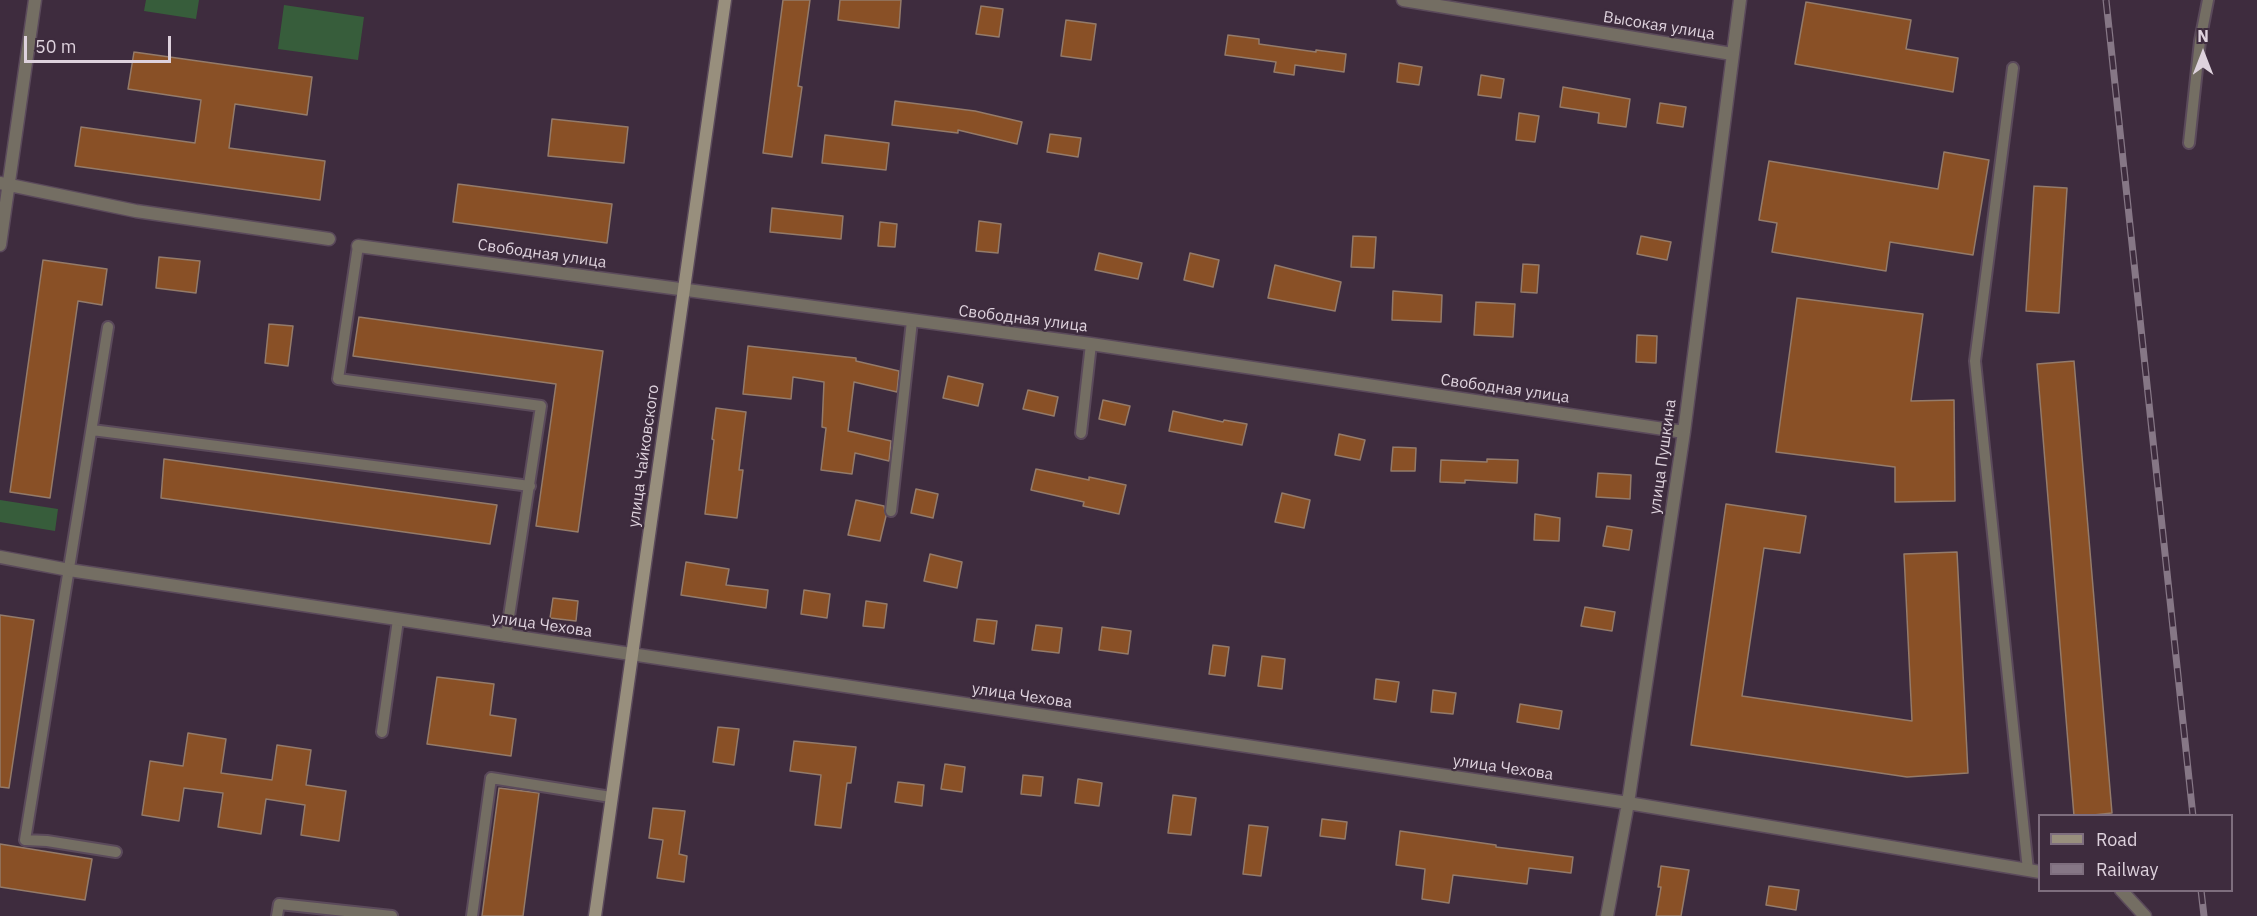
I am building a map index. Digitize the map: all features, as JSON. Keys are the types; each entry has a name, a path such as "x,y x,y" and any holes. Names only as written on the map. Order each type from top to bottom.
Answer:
{"main road":[{"name":"улица Чайковского","path":"595,916 725,0"}],"street":[{"path":"0,245 4,184 35,0"},
{"name":"Высокая улица","path":"1403,0 1732,54"},
{"name":"улица Пушкина","path":"1607,916 1628,803 1684,432 1740,0"},
{"path":"4,184 136,211 329,239"},
{"name":"Свободная улица","path":"358,246 1091,344 1684,432"},
{"name":"улица Чехова","path":"0,557 69,570 398,620 1628,803 2034,871"},
{"path":"2122,892 2145,916"}],"lane":[{"path":"2188,143 2200,41 2208,0"},
{"path":"2013,68 1975,361 2034,871"},
{"path":"358,246 338,379 542,406 506,636"},
{"path":"891,511 912,321"},
{"path":"108,327 25,840 116,852"},
{"path":"1081,433 1091,344"},
{"path":"92,430 530,486"},
{"path":"382,732 398,620"},
{"path":"472,916 491,778 611,797"},
{"path":"278,916 279,904 392,916"}],"green space":[{"path":"146,0 199,0 196,19 144,11"},
{"path":"284,5 364,17 358,60 278,49"},
{"path":"0,500 58,509 55,531 0,522"}],"building":[{"path":"783,0 810,0 798,86 802,87 792,157 763,153"},
{"path":"840,0 901,0 899,28 838,20"},
{"path":"1806,2 1911,20 1906,49 1958,58 1953,92 1795,64"},
{"path":"981,6 1003,9 999,37 976,34"},
{"path":"1066,20 1096,24 1091,60 1061,56"},
{"path":"1228,35 1259,39 1259,44 1346,54 1344,72 1295,65 1294,75 1274,72 1276,62 1225,55"},
{"path":"134,52 312,77 307,115 235,104 229,148 325,161 320,200 75,166 81,127 195,143 201,100 128,89"},
{"path":"1399,63 1422,67 1419,85 1397,82"},
{"path":"1481,75 1504,79 1501,98 1478,95"},
{"path":"1563,87 1630,99 1626,127 1598,123 1599,113 1560,107"},
{"path":"895,101 975,111 1022,122 1017,144 958,130 958,133 892,125"},
{"path":"1660,103 1686,107 1683,127 1657,123"},
{"path":"1519,113 1539,116 1535,142 1516,140"},
{"path":"552,119 628,127 624,163 548,156"},
{"path":"1050,134 1081,138 1078,157 1047,152"},
{"path":"825,135 889,143 886,170 822,163"},
{"path":"1944,152 1989,160 1973,255 1890,242 1886,271 1772,252 1777,223 1759,220 1769,161 1938,189"},
{"path":"458,184 612,204 607,243 453,222"},
{"path":"2034,186 2067,188 2059,313 2026,311"},
{"path":"772,208 843,216 841,239 770,232"},
{"path":"979,221 1001,224 998,253 976,251"},
{"path":"880,222 897,224 895,247 878,246"},
{"path":"1353,236 1376,237 1374,268 1351,267"},
{"path":"1641,236 1671,242 1667,260 1637,254"},
{"path":"1099,253 1142,263 1138,279 1095,270"},
{"path":"1190,253 1219,260 1213,287 1184,280"},
{"path":"159,257 200,261 196,293 156,288"},
{"path":"43,260 107,269 102,305 78,301 50,498 10,492"},
{"path":"1523,264 1539,265 1537,293 1521,292"},
{"path":"1275,265 1341,282 1335,311 1268,298"},
{"path":"1393,291 1442,295 1441,322 1392,320"},
{"path":"1797,298 1923,314 1911,401 1954,400 1955,501 1895,502 1895,467 1776,452"},
{"path":"1476,302 1515,304 1513,337 1474,335"},
{"path":"359,317 603,351 578,532 536,526 556,384 353,356"},
{"path":"269,324 293,326 288,366 265,363"},
{"path":"1637,335 1657,336 1656,363 1636,362"},
{"path":"748,346 856,358 856,361 899,371 897,392 854,382 848,431 891,441 889,461 855,453 852,474 821,470 826,428 822,427 824,382 793,377 791,399 743,394"},
{"path":"2074,361 2112,813 2074,814 2037,364"},
{"path":"948,376 983,384 978,406 943,398"},
{"path":"1028,390 1058,397 1054,416 1023,409"},
{"path":"1103,400 1130,406 1125,425 1099,419"},
{"path":"716,408 746,412 739,470 743,470 737,518 705,514"},
{"path":"1173,411 1223,422 1224,420 1247,424 1242,445 1169,431"},
{"path":"1339,434 1365,440 1360,460 1335,455"},
{"path":"1393,447 1416,448 1415,471 1391,471"},
{"path":"164,459 497,505 490,544 161,498"},
{"path":"1487,459 1518,460 1517,483 1465,480 1465,483 1440,482 1441,460 1487,462"},
{"path":"1036,469 1126,485 1119,514 1083,506 1084,502 1031,490"},
{"path":"1598,473 1631,475 1630,499 1596,497"},
{"path":"916,489 938,494 933,518 911,513"},
{"path":"1282,493 1310,500 1304,528 1275,522"},
{"path":"856,500 884,506 886,516 880,541 848,535"},
{"path":"1726,504 1806,516 1800,553 1764,548 1742,696 1912,721 1904,554 1957,552 1968,773 1907,777 1691,745"},
{"path":"1535,514 1560,518 1559,541 1534,540"},
{"path":"1607,526 1632,530 1629,550 1603,546"},
{"path":"930,554 962,562 957,588 924,581"},
{"path":"686,562 729,569 726,585 768,590 766,608 681,595"},
{"path":"804,590 830,594 827,618 801,614"},
{"path":"553,598 578,601 576,621 550,618"},
{"path":"866,601 887,604 884,628 863,626"},
{"path":"1585,607 1615,612 1612,631 1581,626"},
{"path":"0,615 34,620 9,788 0,787"},
{"path":"977,619 997,621 994,644 974,641"},
{"path":"1036,625 1062,628 1059,653 1032,650"},
{"path":"1102,627 1131,631 1128,654 1099,650"},
{"path":"1213,645 1229,647 1225,676 1209,674"},
{"path":"1262,656 1285,659 1282,689 1258,686"},
{"path":"437,677 494,684 490,715 516,719 511,756 427,744"},
{"path":"1376,679 1399,682 1396,702 1374,699"},
{"path":"1433,690 1456,693 1453,714 1431,712"},
{"path":"1520,704 1562,711 1559,729 1517,722"},
{"path":"718,727 739,729 734,765 713,762"},
{"path":"188,733 226,739 221,773 272,780 277,745 311,750 306,785 346,791 339,841 301,835 305,805 266,799 261,834 218,827 223,793 184,788 179,821 142,815 150,761 183,766"},
{"path":"794,741 856,747 851,783 847,783 841,828 815,825 821,775 790,771"},
{"path":"945,764 965,767 962,792 941,789"},
{"path":"1023,775 1043,777 1041,796 1021,794"},
{"path":"1078,779 1102,783 1099,806 1075,803"},
{"path":"898,782 924,785 922,806 895,802"},
{"path":"499,788 539,793 523,916 482,916"},
{"path":"1173,795 1196,798 1191,835 1168,833"},
{"path":"653,808 685,811 679,854 687,856 684,882 657,878 663,840 649,838"},
{"path":"1322,819 1347,822 1345,839 1320,836"},
{"path":"1249,825 1268,827 1261,876 1243,874"},
{"path":"1400,831 1573,857 1571,873 1529,868 1527,884 1453,875 1449,903 1422,899 1425,869 1396,865"},
{"path":"0,844 92,859 85,900 0,887"},
{"path":"1661,866 1689,870 1681,916 1656,916 1661,887 1658,887"},
{"path":"1769,886 1799,890 1796,910 1766,905"}],"railway":[{"path":"2106,0 2193,814"},
{"path":"2201,892 2204,916"}]}
